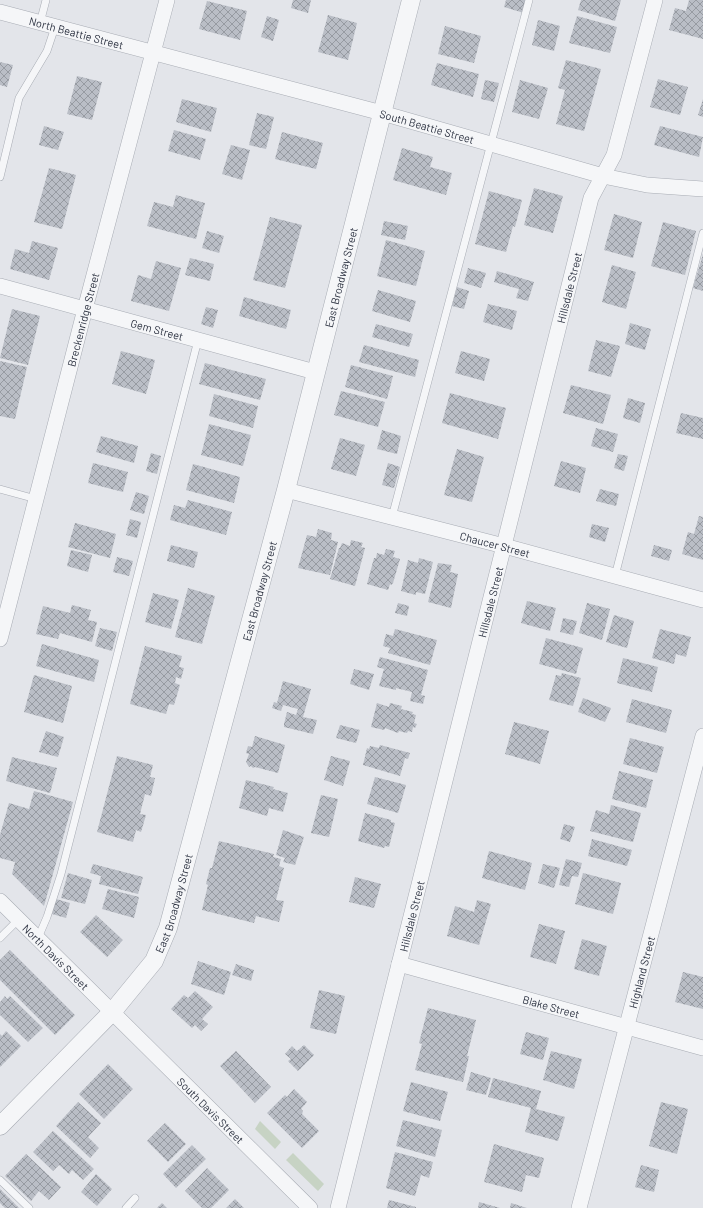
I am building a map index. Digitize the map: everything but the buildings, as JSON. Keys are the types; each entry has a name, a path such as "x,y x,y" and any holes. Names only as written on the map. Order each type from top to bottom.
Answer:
{"street":[{"name":"Breckenridge Street","path":"0,639 85,309 167,0"},
{"name":"East Broadway Street","path":"0,1126 113,1011 154,961 168,928 286,490 412,0"},
{"name":"Hillsdale Street","path":"338,1208 591,198 614,155 655,0"},
{"name":"North Beattie Street","path":"0,12 153,53"},
{"name":"South Beattie Street","path":"153,53 382,113 603,176 647,185 703,189"},
{"name":"Gem Street","path":"0,286 316,372"},
{"name":"Chaucer Street","path":"286,490 504,546 703,600"},
{"name":"Highland Street","path":"579,1208 703,736"},
{"name":"North Davis Street","path":"0,901 113,1011"},
{"name":"Blake Street","path":"399,964 703,1048"},
{"name":"South Davis Street","path":"113,1011 310,1208"}],"lane":[{"path":"40,23 46,0"},
{"path":"392,517 529,0"},
{"path":"0,177 19,98 47,51 55,27"},
{"path":"615,576 703,233"},
{"path":"38,938 47,917 61,874 198,340"},
{"path":"0,488 36,499"},
{"path":"0,938 19,919"},
{"path":"0,1180 29,1208"},
{"path":"126,1208 135,1198"}],"green space":[{"path":"260,1121 281,1142 275,1149 255,1129"},
{"path":"293,1153 324,1184 318,1191 286,1160"}]}
